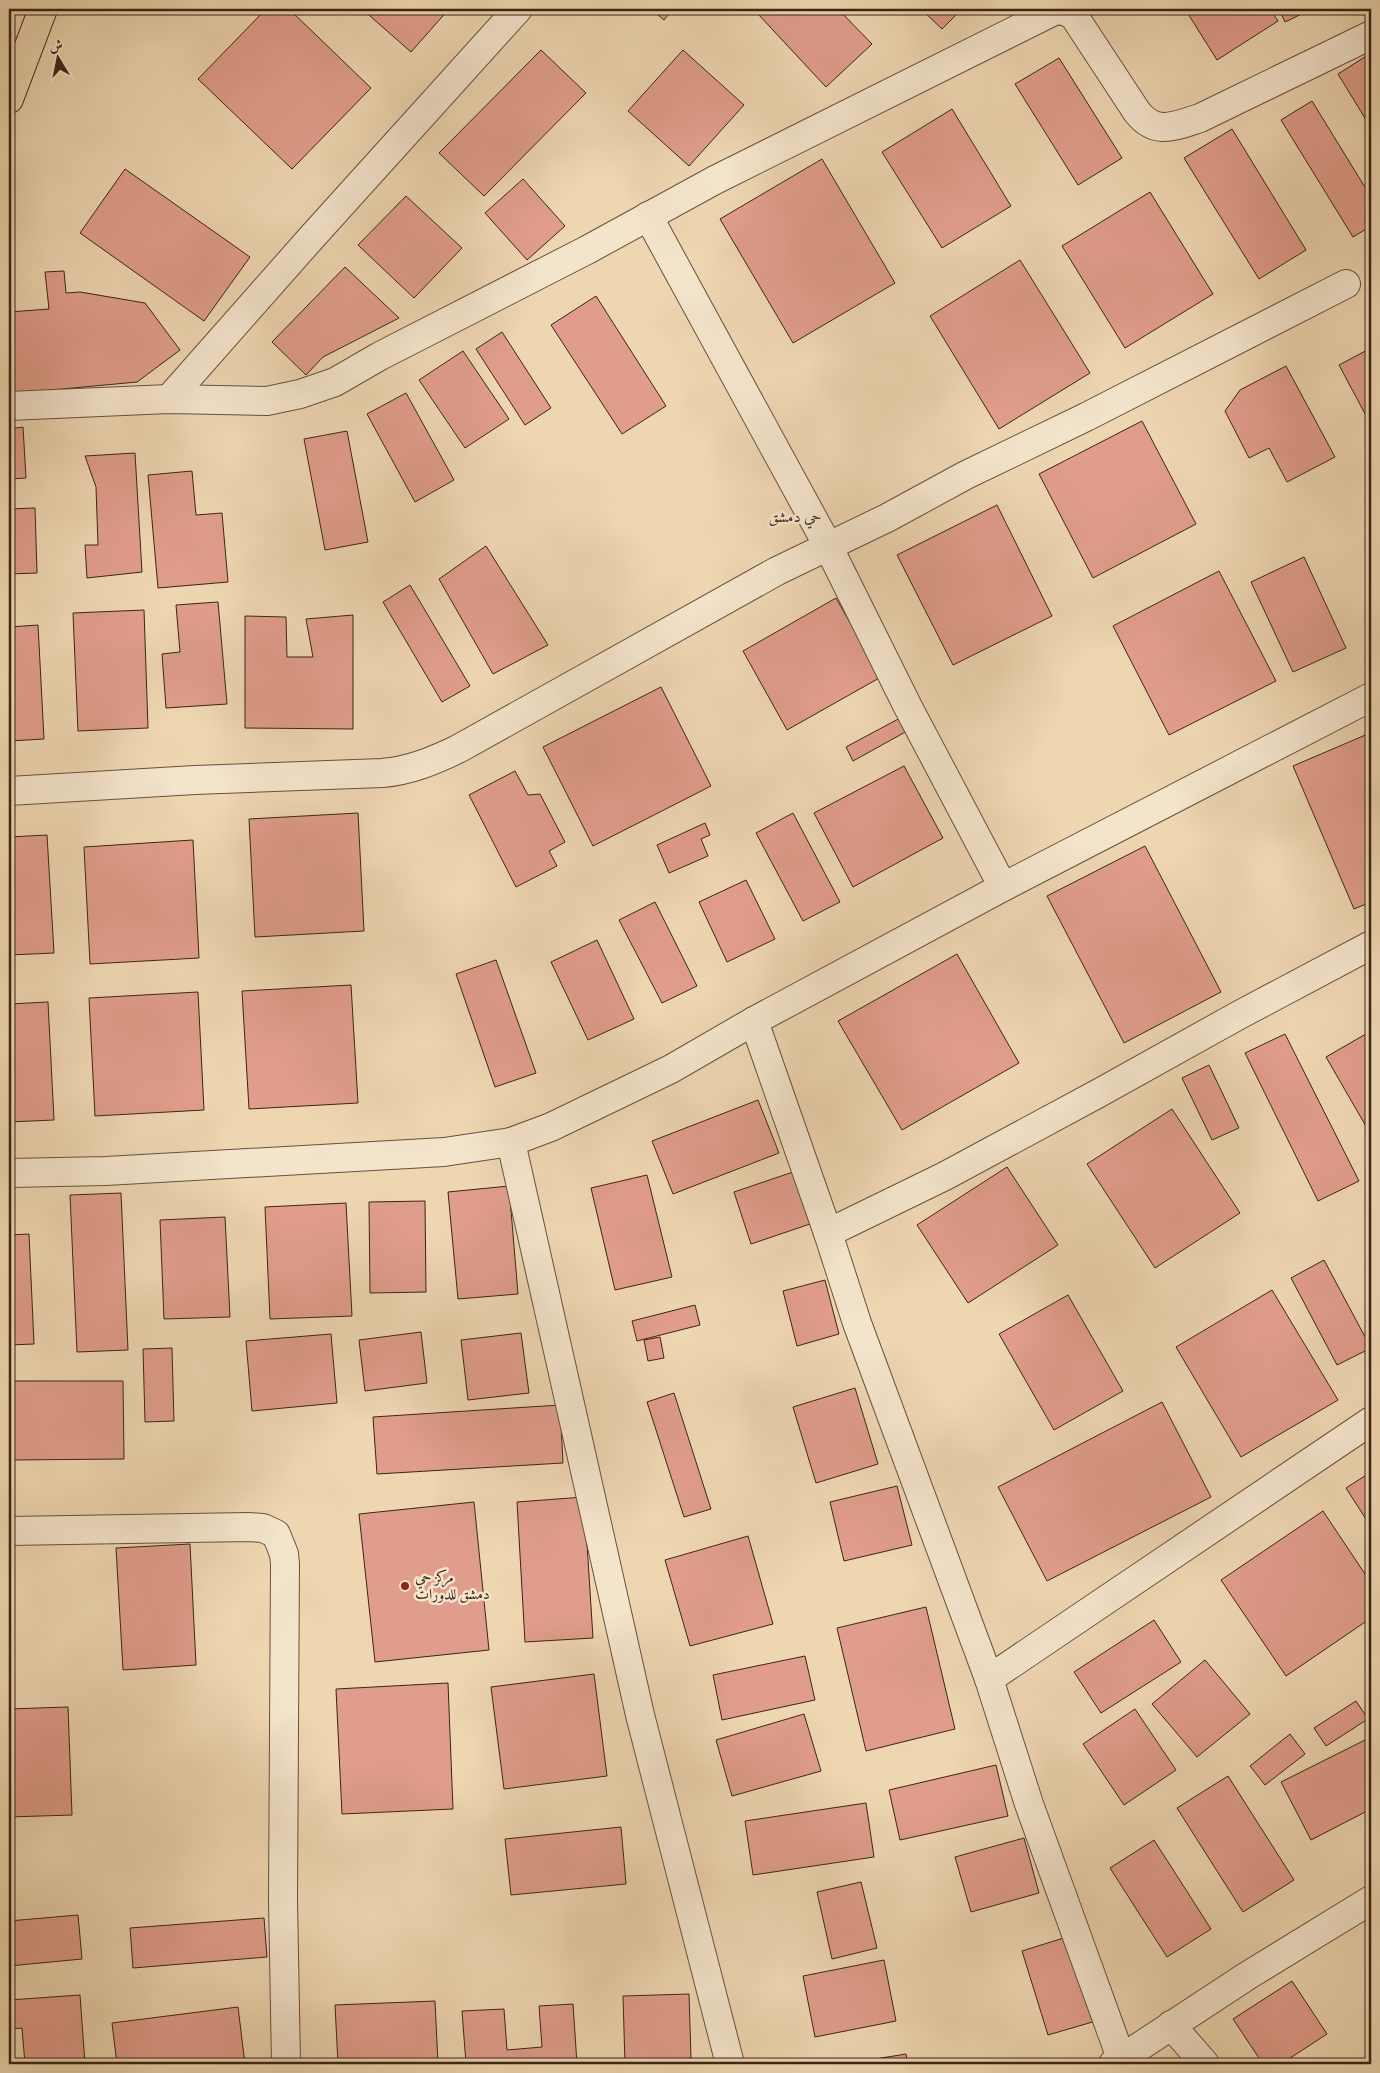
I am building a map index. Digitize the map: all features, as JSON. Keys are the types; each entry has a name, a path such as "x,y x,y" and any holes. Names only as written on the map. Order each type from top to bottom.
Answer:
{"highway":[{"path":"9,99 43,9"}],"street":[{"path":"169,400 312,237 518,9"},
{"path":"9,406 169,400 267,400 300,394 335,382 389,351 715,180 1054,11 1063,10 1074,16 1137,112 1145,123 1154,126 1180,125 1200,118 1371,35"},
{"path":"648,216 828,546 908,707 1003,886"},
{"path":"9,791 195,780 382,773 398,772 417,767 458,749 778,571 1346,284"},
{"path":"9,1173 106,1171 444,1152 510,1142 551,1127 671,1069 1003,886 1371,697"},
{"path":"828,1233 945,1176 1240,1014 1371,945"},
{"path":"754,1022 858,1323 989,1679 1032,1813 1117,2061 1371,1900"},
{"path":"510,1142 640,1715 730,2064"},
{"path":"989,1679 1371,1421"},
{"path":"9,1532 248,1527 270,1531 279,1540 284,1554 285,1579 283,1625 283,1900 286,2064"},
{"path":"1171,2025 1206,2064"}],"building":[{"path":"266,9 289,9 371,88 292,169 198,79"},
{"path":"362,9 449,9 411,52"},
{"path":"651,9 673,9 664,20"},
{"path":"761,9 838,9 872,44 826,87 757,13"},
{"path":"921,9 962,9 942,29"},
{"path":"1185,9 1270,9 1278,21 1217,60"},
{"path":"1279,9 1312,9 1285,22"},
{"path":"541,50 586,93 484,196 439,153"},
{"path":"683,50 744,105 689,166 628,111"},
{"path":"1371,53 1371,128 1338,74"},
{"path":"1059,58 1122,158 1078,185 1015,84"},
{"path":"1312,101 1371,197 1371,226 1353,237 1281,120"},
{"path":"952,109 1011,206 942,248 882,152"},
{"path":"1232,129 1306,250 1259,279 1184,158"},
{"path":"822,159 895,283 793,343 720,219"},
{"path":"125,169 250,257 204,321 80,233"},
{"path":"523,179 565,226 527,260 485,213"},
{"path":"1150,192 1213,294 1125,348 1062,246"},
{"path":"406,196 462,248 414,298 358,245"},
{"path":"1020,260 1090,373 999,429 930,316"},
{"path":"345,267 399,318 323,357 306,375 272,342"},
{"path":"64,271 66,293 80,292 145,303 180,350 137,382 9,394 9,312 49,309 45,272"},
{"path":"596,296 666,406 622,434 551,325"},
{"path":"502,332 551,408 525,425 476,349"},
{"path":"1371,348 1371,425 1339,365"},
{"path":"463,351 509,419 465,448 419,380"},
{"path":"1286,366 1335,457 1287,482 1269,448 1249,458 1225,411 1240,390"},
{"path":"406,393 454,480 415,502 367,414"},
{"path":"1142,421 1196,524 1093,578 1039,474"},
{"path":"23,427 26,478 9,479 9,429"},
{"path":"347,431 368,542 325,550 304,439"},
{"path":"135,453 142,572 87,578 85,545 98,545 96,487 85,456"},
{"path":"192,471 196,515 222,513 228,582 158,588 148,475"},
{"path":"997,505 1052,616 953,665 897,555"},
{"path":"35,508 37,573 9,574 9,509"},
{"path":"486,546 548,645 493,674 439,579"},
{"path":"1304,557 1346,648 1293,672 1251,582"},
{"path":"1219,571 1276,681 1169,735 1113,626"},
{"path":"410,585 470,686 442,702 383,602"},
{"path":"836,598 881,677 787,730 743,651"},
{"path":"218,602 227,704 166,708 162,654 180,652 176,605"},
{"path":"144,610 148,728 78,731 73,613"},
{"path":"353,615 353,729 245,728 245,616 286,617 287,657 313,657 306,619"},
{"path":"38,625 44,739 9,741 9,627"},
{"path":"661,687 711,786 593,846 543,747"},
{"path":"902,717 909,730 853,761 846,747"},
{"path":"1370,733 1371,902 1354,909 1293,766"},
{"path":"904,766 943,838 853,887 814,813"},
{"path":"515,771 528,795 540,794 565,842 549,851 557,866 516,887 469,795"},
{"path":"358,813 364,931 255,937 249,819"},
{"path":"793,813 840,902 803,921 756,833"},
{"path":"705,823 710,835 701,839 708,856 669,873 657,845"},
{"path":"47,835 54,953 9,955 9,837"},
{"path":"193,840 199,958 90,964 84,847"},
{"path":"1145,846 1221,992 1124,1043 1047,896"},
{"path":"746,880 775,939 727,962 699,902"},
{"path":"655,902 697,986 662,1003 619,920"},
{"path":"597,940 634,1019 588,1040 551,962"},
{"path":"957,954 1019,1063 902,1130 838,1021"},
{"path":"496,960 536,1073 495,1087 456,974"},
{"path":"351,985 358,1103 249,1109 242,991"},
{"path":"198,992 204,1110 95,1116 89,998"},
{"path":"48,1002 54,1120 9,1122 9,1004"},
{"path":"1371,1031 1371,1126 1367,1128 1326,1057"},
{"path":"1285,1034 1359,1181 1318,1201 1245,1053"},
{"path":"1209,1065 1239,1128 1212,1140 1182,1078"},
{"path":"758,1100 779,1153 673,1194 652,1141"},
{"path":"1172,1109 1240,1213 1155,1268 1087,1164"},
{"path":"1007,1167 1058,1245 968,1303 917,1225"},
{"path":"793,1172 810,1224 751,1244 734,1192"},
{"path":"647,1175 672,1277 615,1290 591,1188"},
{"path":"509,1186 518,1294 458,1299 448,1192"},
{"path":"121,1193 128,1350 77,1352 70,1195"},
{"path":"425,1201 426,1292 370,1293 369,1202"},
{"path":"346,1203 352,1316 270,1319 265,1207"},
{"path":"225,1217 230,1317 164,1319 160,1220"},
{"path":"29,1234 34,1344 9,1345 9,1235"},
{"path":"1324,1260 1371,1348 1337,1365 1291,1278"},
{"path":"825,1280 839,1334 797,1346 783,1291"},
{"path":"1272,1290 1338,1400 1241,1457 1176,1347"},
{"path":"1068,1295 1123,1391 1054,1430 999,1334"},
{"path":"695,1305 700,1325 637,1341 632,1321"},
{"path":"421,1332 427,1383 365,1391 359,1340"},
{"path":"521,1333 529,1393 468,1400 461,1340"},
{"path":"331,1334 337,1403 252,1411 246,1341"},
{"path":"660,1337 664,1358 648,1361 644,1340"},
{"path":"172,1348 174,1421 145,1422 143,1349"},
{"path":"9,1381 123,1381 124,1459 9,1460"},
{"path":"855,1388 878,1464 816,1483 793,1407"},
{"path":"674,1393 711,1509 684,1517 647,1402"},
{"path":"1162,1402 1211,1497 1047,1581 998,1487"},
{"path":"560,1405 563,1463 377,1474 373,1417"},
{"path":"1371,1472 1371,1527 1346,1488"},
{"path":"897,1486 912,1545 844,1561 830,1502"},
{"path":"584,1497 593,1638 525,1642 517,1502"},
{"path":"474,1502 489,1650 375,1662 359,1514"},
{"path":"1323,1511 1371,1583 1371,1618 1286,1676 1221,1580"},
{"path":"748,1536 773,1624 690,1646 665,1560"},
{"path":"190,1544 196,1665 123,1670 116,1548"},
{"path":"926,1607 955,1729 866,1751 837,1628"},
{"path":"1154,1620 1181,1662 1101,1713 1074,1672"},
{"path":"805,1656 815,1700 722,1720 713,1675"},
{"path":"1205,1660 1250,1714 1197,1757 1152,1704"},
{"path":"594,1674 607,1776 504,1789 491,1687"},
{"path":"448,1683 453,1809 342,1814 336,1689"},
{"path":"1356,1701 1368,1719 1326,1746 1314,1728"},
{"path":"68,1707 72,1815 9,1817 9,1709"},
{"path":"1135,1709 1176,1770 1124,1805 1083,1744"},
{"path":"804,1714 821,1771 732,1796 716,1740"},
{"path":"1290,1734 1305,1754 1265,1785 1250,1766"},
{"path":"1371,1737 1371,1809 1311,1840 1281,1782"},
{"path":"996,1765 1008,1816 900,1840 889,1790"},
{"path":"1228,1776 1294,1880 1243,1912 1177,1808"},
{"path":"866,1803 874,1857 753,1875 745,1821"},
{"path":"621,1827 626,1884 511,1895 505,1839"},
{"path":"1024,1838 1039,1893 971,1912 955,1857"},
{"path":"1154,1840 1211,1929 1167,1957 1110,1868"},
{"path":"861,1882 877,1948 832,1959 817,1892"},
{"path":"78,1915 82,1959 9,1966 9,1921"},
{"path":"264,1918 267,1957 133,1968 130,1928"},
{"path":"1070,1936 1096,2021 1048,2035 1022,1951"},
{"path":"884,1960 896,2021 815,2037 803,1976"},
{"path":"1292,1981 1327,2034 1281,2064 1263,2064 1233,2019"},
{"path":"689,1994 691,2058 681,2059 681,2064 625,2064 623,1996"},
{"path":"80,1995 85,2064 25,2064 22,2028 9,2029 9,2000"},
{"path":"435,2001 438,2064 338,2064 335,2005"},
{"path":"573,2004 577,2064 466,2064 462,2011 504,2009 507,2050 542,2047 539,2006"},
{"path":"238,2007 245,2064 117,2064 112,2023"},
{"path":"906,2054 908,2064 844,2064"}],"place":[{"name":"مركز حي دمشق للدورات","path":"405,1586"}],"district":[{"name":"حي دمشق","path":"795,516"}]}
